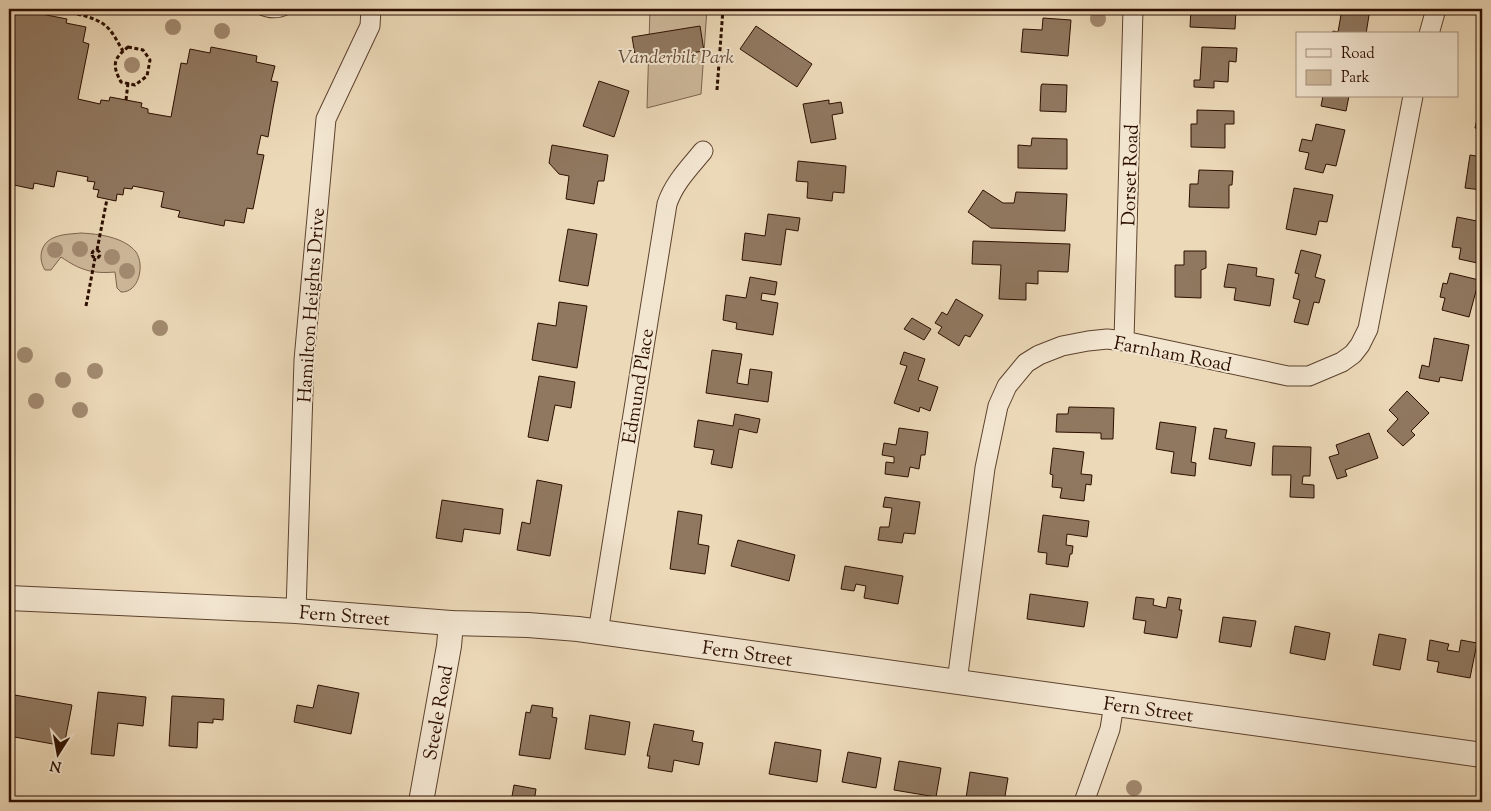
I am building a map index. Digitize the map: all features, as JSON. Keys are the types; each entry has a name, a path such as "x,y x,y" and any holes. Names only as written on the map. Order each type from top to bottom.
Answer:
{"street":[{"name":"Hamilton Heights Drive","path":"296,611 304,360 326,119 370,26 370,9"},
{"name":"Dorset Road","path":"1124,341 1133,9"},
{"path":"1430,32 1436,9"},
{"name":"Farnham Road","path":"957,682 985,468 998,406 1007,386 1026,363 1047,352 1062,346 1107,339 1288,376 1309,376 1342,362 1353,354 1368,329 1413,98"},
{"name":"Edmund Place","path":"598,632 667,204 671,192 679,179 703,151"},
{"name":"Fern Street","path":"9,598 296,611 451,623 552,627 1482,755"},
{"name":"Steele Road","path":"421,802 451,623"},
{"path":"1084,802 1110,729 1114,704"}],"lane":[{"path":"259,9 264,12 274,13 288,9"}],"path":[{"path":"44,9 85,16 100,22 107,27 123,51"},
{"path":"717,90 723,9"},
{"path":"128,47 143,50 150,60 147,76 135,85 128,83 121,82 115,70 118,55 128,47"},
{"path":"126,100 128,83"},
{"path":"86,306 95,258 92,256 92,253 97,250 106,199"}],"green space":[{"name":"Vanderbilt Park","path":"650,9 707,9 701,94 647,108"},
{"path":"81,233 103,235 118,240 136,252 139,257 140,271 139,277 132,288 121,292 117,288 115,272 86,270 61,257 51,270 45,270 41,261 41,252 45,244 56,237"}],"building":[{"path":"1191,9 1236,9 1235,29 1190,27"},
{"path":"1342,9 1370,9 1366,32 1338,32"},
{"path":"21,10 67,19 66,23 86,27 83,42 89,44 78,99 100,104 101,100 109,101 110,97 142,103 141,107 148,109 148,113 171,117 181,63 187,64 190,49 210,53 211,47 257,56 256,62 275,66 271,81 278,82 268,137 261,135 257,154 264,155 253,209 247,208 244,223 225,220 224,226 178,217 180,211 161,207 164,192 133,186 132,189 124,188 123,195 117,194 116,201 97,197 99,190 93,189 95,182 87,181 88,177 57,171 54,187 34,183 33,189 9,184 9,11 20,13"},
{"path":"1043,18 1071,20 1068,56 1021,52 1023,29 1042,30"},
{"path":"700,26 704,51 636,61 632,37"},
{"path":"756,26 812,64 797,87 740,49"},
{"path":"1202,47 1237,48 1236,62 1229,61 1228,82 1214,81 1214,88 1194,87 1194,80 1200,80"},
{"path":"599,81 629,91 614,137 583,126"},
{"path":"1042,84 1067,85 1066,112 1040,111"},
{"path":"1482,97 1482,130 1475,128"},
{"path":"1323,98 1349,98 1346,111 1321,106"},
{"path":"829,100 829,104 841,102 843,113 832,115 836,139 811,143 803,104"},
{"path":"1197,110 1234,111 1234,124 1225,124 1225,148 1191,147 1191,124 1197,124"},
{"path":"1316,124 1345,130 1336,166 1326,164 1323,173 1305,169 1309,153 1299,151 1302,139 1312,141"},
{"path":"1032,138 1067,139 1067,169 1018,168 1018,145 1031,146"},
{"path":"552,145 608,155 604,181 598,181 594,204 566,199 569,176 559,174 549,163"},
{"path":"1470,155 1482,157 1482,190 1465,188"},
{"path":"798,161 846,166 844,193 833,192 832,201 807,198 808,182 796,181"},
{"path":"1199,170 1233,171 1232,185 1229,185 1229,208 1189,207 1190,184 1198,184"},
{"path":"1294,188 1333,195 1327,222 1319,221 1316,235 1286,229"},
{"path":"983,190 1003,203 1014,203 1016,192 1067,194 1065,231 991,228 968,212"},
{"path":"768,214 800,218 798,231 786,229 781,265 742,260 745,233 765,236"},
{"path":"1457,217 1482,222 1482,264 1459,259 1461,248 1452,247"},
{"path":"568,229 597,234 588,286 559,281"},
{"path":"973,241 1070,244 1068,272 1038,271 1038,284 1026,283 1026,300 999,299 1001,265 972,264"},
{"path":"1301,250 1321,255 1315,277 1325,280 1319,303 1314,302 1308,325 1294,322 1300,300 1293,298 1299,274 1295,273"},
{"path":"1184,251 1206,251 1206,268 1201,270 1201,298 1175,297 1175,265 1184,265"},
{"path":"1228,264 1257,268 1256,276 1274,279 1270,306 1234,300 1236,288 1224,287"},
{"path":"1450,273 1479,280 1469,317 1442,310 1445,298 1440,297 1443,283 1447,284"},
{"path":"750,277 777,282 775,295 762,293 761,300 778,303 773,335 736,329 737,323 723,320 726,295 746,298"},
{"path":"956,299 983,315 970,337 965,335 959,346 938,333 942,327 935,323 942,312 947,315"},
{"path":"559,302 587,306 577,368 532,360 538,323 556,326"},
{"path":"912,318 931,329 924,340 904,329"},
{"path":"1434,338 1469,345 1462,381 1440,377 1439,382 1419,378 1422,365 1429,367"},
{"path":"712,350 742,354 737,383 748,385 750,369 772,372 768,402 706,393"},
{"path":"904,352 925,359 918,380 938,387 930,411 920,407 919,412 894,403 907,366 900,364"},
{"path":"539,376 575,382 571,408 555,405 548,441 528,437"},
{"path":"1407,391 1429,413 1411,431 1415,435 1403,446 1387,431 1398,419 1389,410"},
{"path":"1069,407 1114,408 1113,439 1101,439 1101,433 1056,432 1057,414 1068,414"},
{"path":"735,414 760,419 757,433 739,429 732,468 711,464 714,450 694,447 698,420 733,426"},
{"path":"1160,422 1196,427 1191,462 1196,463 1195,476 1171,473 1174,452 1156,449"},
{"path":"899,428 928,432 925,455 921,455 919,469 910,467 908,477 885,474 886,462 894,463 894,457 882,455 884,443 896,445"},
{"path":"1214,428 1227,430 1225,438 1255,443 1251,466 1209,459"},
{"path":"1369,433 1378,458 1345,470 1347,476 1337,479 1329,457 1339,454 1336,445"},
{"path":"1273,446 1311,447 1310,476 1303,476 1302,484 1314,485 1314,498 1290,497 1291,475 1272,475"},
{"path":"1053,448 1084,452 1081,474 1092,475 1091,485 1086,484 1084,501 1060,498 1062,488 1052,487 1053,475 1050,474"},
{"path":"537,480 562,485 550,556 517,550 522,522 530,524"},
{"path":"885,497 920,502 915,534 904,533 902,543 878,540 880,527 889,527 892,508 883,507"},
{"path":"442,500 503,509 500,534 464,529 462,542 436,538"},
{"path":"678,511 702,515 698,544 709,546 705,574 670,569"},
{"path":"1043,515 1089,521 1087,537 1067,534 1066,545 1073,546 1068,567 1046,564 1047,553 1038,552"},
{"path":"738,540 795,555 789,581 731,566"},
{"path":"845,566 903,576 898,604 864,598 866,586 856,584 854,591 841,589"},
{"path":"1030,594 1088,602 1084,627 1027,619"},
{"path":"1136,597 1154,599 1153,605 1166,608 1168,597 1181,599 1179,610 1182,610 1177,638 1144,633 1146,621 1133,619"},
{"path":"1223,617 1256,621 1251,647 1219,642"},
{"path":"1295,626 1330,633 1325,660 1290,653"},
{"path":"1379,634 1406,639 1400,670 1373,665"},
{"path":"1430,640 1449,644 1447,650 1459,652 1461,640 1477,643 1470,678 1437,672 1439,662 1427,660"},
{"path":"318,685 359,693 351,734 294,722 297,705 313,708"},
{"path":"98,692 146,697 143,726 118,723 114,756 91,754"},
{"path":"9,694 72,705 64,746 9,736"},
{"path":"172,696 224,699 223,720 213,719 213,723 198,722 197,748 169,746"},
{"path":"532,705 553,708 552,717 557,718 550,759 519,755 526,712 530,713"},
{"path":"590,715 630,722 625,755 585,749"},
{"path":"654,724 694,731 692,741 703,743 699,765 674,760 672,772 648,768 650,756 647,756"},
{"path":"775,742 821,750 817,782 769,774"},
{"path":"848,752 881,758 876,788 842,782"},
{"path":"899,761 941,768 936,797 894,790"},
{"path":"970,772 1008,778 1004,802 966,798"},
{"path":"514,785 536,789 534,802 511,802"},
{"path":"1168,798 1187,801 1192,802 1167,802"}]}
